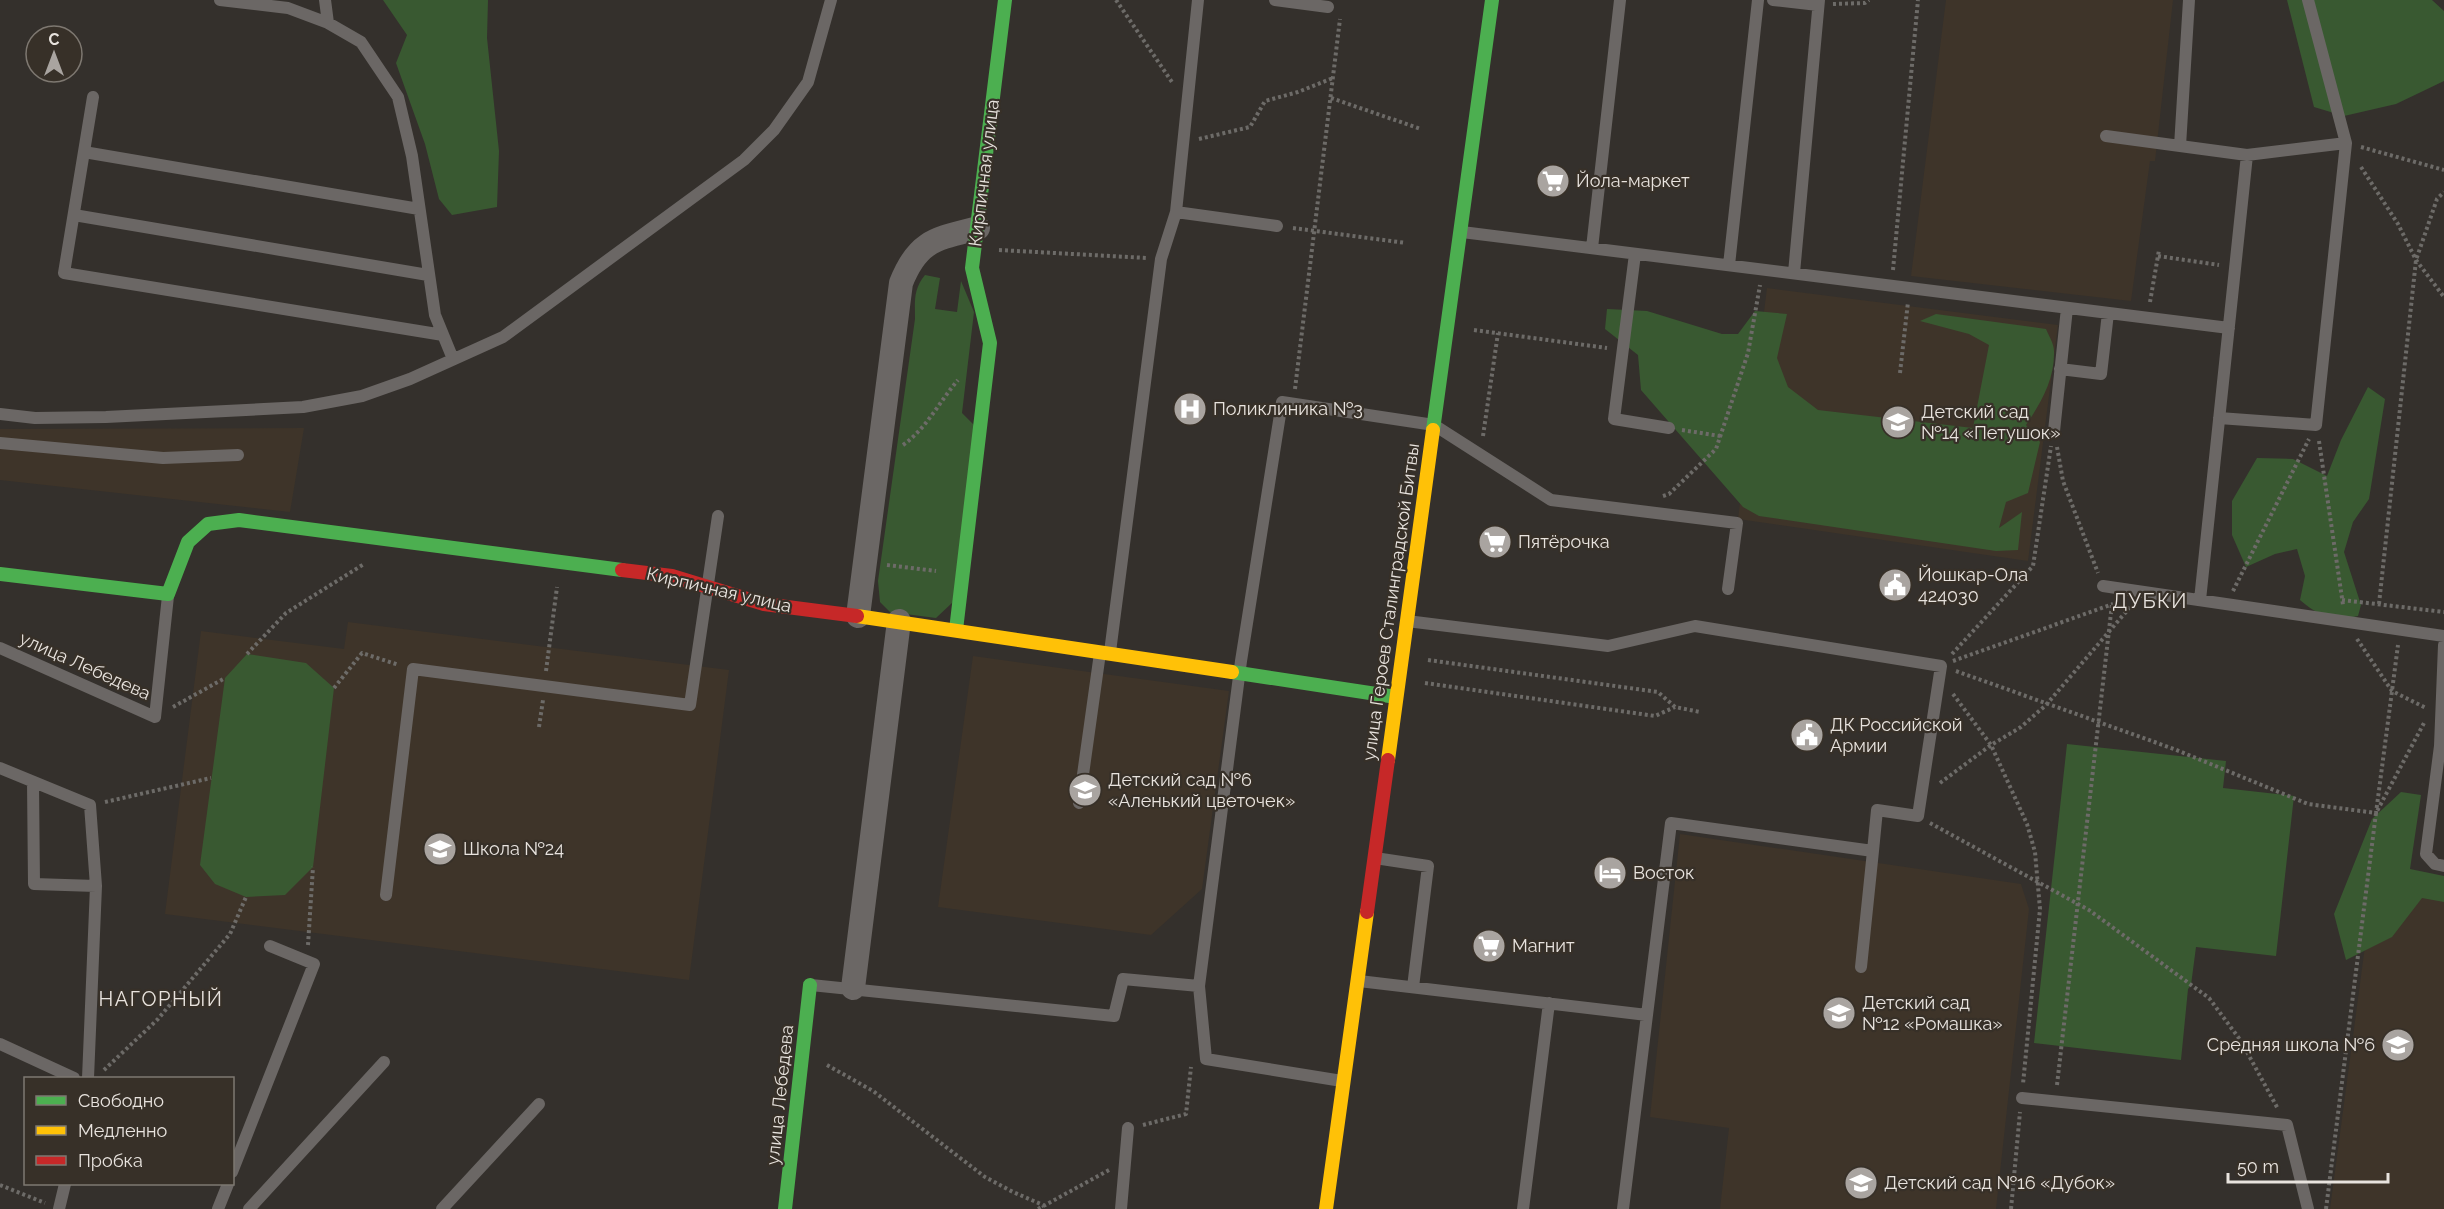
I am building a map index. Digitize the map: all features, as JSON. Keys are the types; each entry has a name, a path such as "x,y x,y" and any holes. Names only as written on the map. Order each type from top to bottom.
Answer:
{"street":[{"name":"Кирпичная улица","path":"956,630 990,343 972,267 1005,0"},
{"name":"улица Героев Сталинградской Битвы","path":"1326,1209 1492,0"},
{"path":"858,615 901,283 908,266 917,254 934,240 976,239"},
{"name":"Кирпичная улица","path":"168,594 188,542 208,524 239,520 672,576 764,604 899,621 1396,697"},
{"path":"0,574 168,594"},
{"path":"852,988 899,621"},
{"name":"улица Лебедева","path":"785,1209 810,985"}],"lane":[{"path":"220,0 288,9 328,23 361,42 398,97 412,156 435,315 453,359"},
{"path":"325,0 328,23"},
{"path":"0,414 35,418 106,417 303,407 362,396 411,380 503,337 744,159 774,130 808,82 831,0"},
{"path":"1079,803 1105,653 1161,259 1176,212 1198,0"},
{"path":"1275,0 1328,7"},
{"path":"1592,249 1620,0"},
{"path":"1729,265 1758,0"},
{"path":"1773,0 1819,2 1794,273"},
{"path":"2180,146 2189,0"},
{"path":"2219,418 2316,425 2346,143 2308,0"},
{"path":"93,98 64,273 443,335"},
{"path":"2106,136 2247,155 2346,143"},
{"path":"84,152 419,209"},
{"path":"2200,600 2247,155"},
{"path":"1176,212 1277,226"},
{"path":"74,216 429,275"},
{"path":"1460,232 2229,328"},
{"path":"1635,254 1614,419 1669,428"},
{"path":"2054,431 2067,308"},
{"path":"2060,369 2101,374 2108,313"},
{"path":"1344,1081 1206,1059 1199,986 1240,673 1282,402 1434,425 1551,500 1737,523 1728,589"},
{"path":"0,443 163,458 238,455"},
{"path":"386,895 413,669 690,705 718,516"},
{"path":"2108,587 2444,636"},
{"path":"155,717 168,594"},
{"path":"1407,621 1608,646 1695,626 1941,666 1918,816 1877,810 1861,967"},
{"path":"2444,645 2442,747 2426,854 2435,864 2444,866"},
{"name":"улица Лебедева","path":"0,648 155,717"},
{"path":"0,768 90,805 96,886 88,1077"},
{"path":"33,782 34,884 96,886"},
{"path":"1623,1209 1671,823 1873,850"},
{"path":"1374,858 1428,866 1413,987"},
{"path":"234,1167 314,964 270,946"},
{"path":"810,985 1114,1016 1123,979 1199,986"},
{"path":"1357,981 1647,1015"},
{"path":"1523,1209 1549,1003"},
{"path":"0,1044 72,1077"},
{"path":"249,1209 384,1062"},
{"path":"2022,1098 2287,1125 2308,1209"},
{"path":"442,1209 539,1104"},
{"path":"1121,1209 1128,1128"},
{"path":"59,1209 65,1185"},
{"path":"218,1209 228,1185"}],"path":[{"path":"1116,0 1173,84"},
{"path":"1819,2 1866,3 1869,0"},
{"path":"1891,285 1918,0"},
{"path":"1293,404 1342,8"},
{"path":"1183,149 1203,137 1250,127 1265,101 1299,92 1333,78"},
{"path":"1330,98 1421,129"},
{"path":"2346,143 2444,170"},
{"path":"2346,143 2398,224 2416,260 2444,297"},
{"path":"2379,604 2416,260 2438,199 2444,192"},
{"path":"1277,226 1406,243"},
{"path":"976,239 1161,259"},
{"path":"2148,318 2159,250"},
{"path":"2158,256 2235,268"},
{"path":"1659,497 1669,494 1716,449 1748,353 1763,270"},
{"path":"1899,373 1908,297"},
{"path":"1474,330 1623,350"},
{"path":"1480,455 1498,333"},
{"path":"878,463 910,441 931,420 943,398 963,375"},
{"path":"2316,425 2345,622 2392,691 2430,711"},
{"path":"2227,604 2316,425"},
{"path":"1669,428 1720,436"},
{"path":"2054,431 2063,481 2108,587 2112,605 2056,1101"},
{"path":"1941,666 2033,566 2054,431"},
{"path":"247,654 286,613 400,541"},
{"path":"539,727 560,562"},
{"path":"865,563 962,575"},
{"path":"1941,666 2143,592"},
{"path":"1920,798 1991,745 2021,727 2046,705 2143,592"},
{"path":"2342,600 2444,612"},
{"path":"2326,1209 2400,630"},
{"path":"334,688 362,653 413,669"},
{"path":"1428,660 1658,692 1675,707 1700,712"},
{"path":"1941,666 2174,749 2308,804 2376,813"},
{"path":"1941,666 1955,698 1991,745 2027,824 2035,852 2040,909 2011,1209"},
{"path":"155,717 225,678"},
{"path":"1418,682 1655,716 1675,707"},
{"path":"2376,813 2430,711 2442,702"},
{"path":"90,805 211,778"},
{"path":"1918,816 2078,904 2209,998 2241,1041 2287,1125"},
{"path":"307,961 313,867"},
{"path":"103,1071 158,1019 230,934 246,897"},
{"path":"803,1051 873,1091 985,1177 1044,1207"},
{"path":"1128,1128 1186,1114 1192,1056"},
{"path":"1038,1209 1125,1161"},
{"path":"0,1185 59,1209"}],"shaded area":[{"path":"1946,0 2173,0 2155,161 2150,161 2131,301 1911,276"},
{"name":"Детский сад №14 «Петушок»","path":"1767,288 2058,325 2028,561 1738,519"},
{"path":"304,428 290,512 0,480 0,429"},
{"name":"Школа №24","path":"348,622 729,670 689,980 165,914 201,631 344,649"},
{"name":"Детский сад №6 «Аленький цветочек»","path":"973,656 1229,691 1202,889 1151,935 938,907"},
{"name":"Детский сад №12 «Ромашка»","path":"1680,834 2021,884 2029,909 1996,1209 1720,1209 1729,1128 1650,1117"},
{"name":"Средняя школа №6","path":"2375,871 2444,881 2444,1209 2330,1209"}],"green space":[{"path":"383,0 488,0 487,38 499,151 497,207 452,215 439,199 425,144 396,63 407,35"},
{"path":"2287,0 2432,0 2444,11 2444,81 2396,104 2344,116 2314,107"},
{"path":"925,275 940,278 935,309 957,312 961,281 974,312 962,413 975,426 953,602 936,618 890,612 880,602 878,581 915,319 916,296 918,286"},
{"name":"Детский сад №14 «Петушок»","path":"1607,309 1647,311 1722,334 1738,334 1755,311 1787,314 1777,358 1788,387 1818,410 1973,428 1989,345 1969,334 1920,321 1936,314 2046,329 2053,346 2054,361 2050,381 2026,425 2040,442 2028,493 2006,502 1999,528 2022,512 2018,550 1996,551 1759,516 1743,507 1641,390 1638,355 1605,329"},
{"path":"2368,387 2385,399 2369,499 2353,522 2344,552 2361,605 2358,616 2333,618 2320,614 2300,600 2305,576 2297,549 2275,554 2246,567 2232,535 2232,501 2257,458 2293,459 2327,476 2341,440"},
{"path":"247,654 306,663 334,688 313,867 285,895 246,897 215,884 200,865 225,678"},
{"path":"2067,744 2226,761 2223,788 2294,796 2276,956 2196,947 2191,985 2188,989 2181,1060 2034,1043"},
{"path":"2401,792 2421,795 2410,869 2444,876 2444,902 2422,898 2392,937 2346,960 2334,914 2372,819"}],"traffic: fast":[{"path":"956,630 990,343 972,268 1005,0"},
{"path":"1433,430 1492,0"},
{"path":"0,574 168,594 188,542 208,524 239,520 622,570"},
{"path":"1232,672 1396,697"},
{"path":"785,1209 810,985"}],"traffic: slow":[{"path":"1388,760 1433,430"},
{"path":"857,616 1232,672"},
{"path":"1326,1209 1367,912"}],"traffic: jam":[{"path":"622,570 672,576 764,604 857,616"},
{"path":"1367,912 1388,760"}],"place":[{"name":"Йола-маркет","path":"1553,181"},
{"name":"Поликлиника №3","path":"1190,409"},
{"name":"Детский сад №14 «Петушок»","path":"1898,422"},
{"name":"Пятёрочка","path":"1495,542"},
{"name":"Йошкар-Ола 424030","path":"1895,585"},
{"name":"ДК Российской Армии","path":"1807,735"},
{"name":"Детский сад №6 «Аленький цветочек»","path":"1085,790"},
{"name":"Школа №24","path":"440,849"},
{"name":"Восток","path":"1610,873"},
{"name":"Магнит","path":"1489,946"},
{"name":"Детский сад №12 «Ромашка»","path":"1839,1013"},
{"name":"Средняя школа №6","path":"2398,1045"},
{"name":"Детский сад №16 «Дубок»","path":"1861,1183"}],"district":[{"name":"ДУБКИ","path":"2150,601"},
{"name":"НАГОРНЫЙ","path":"161,999"}]}
